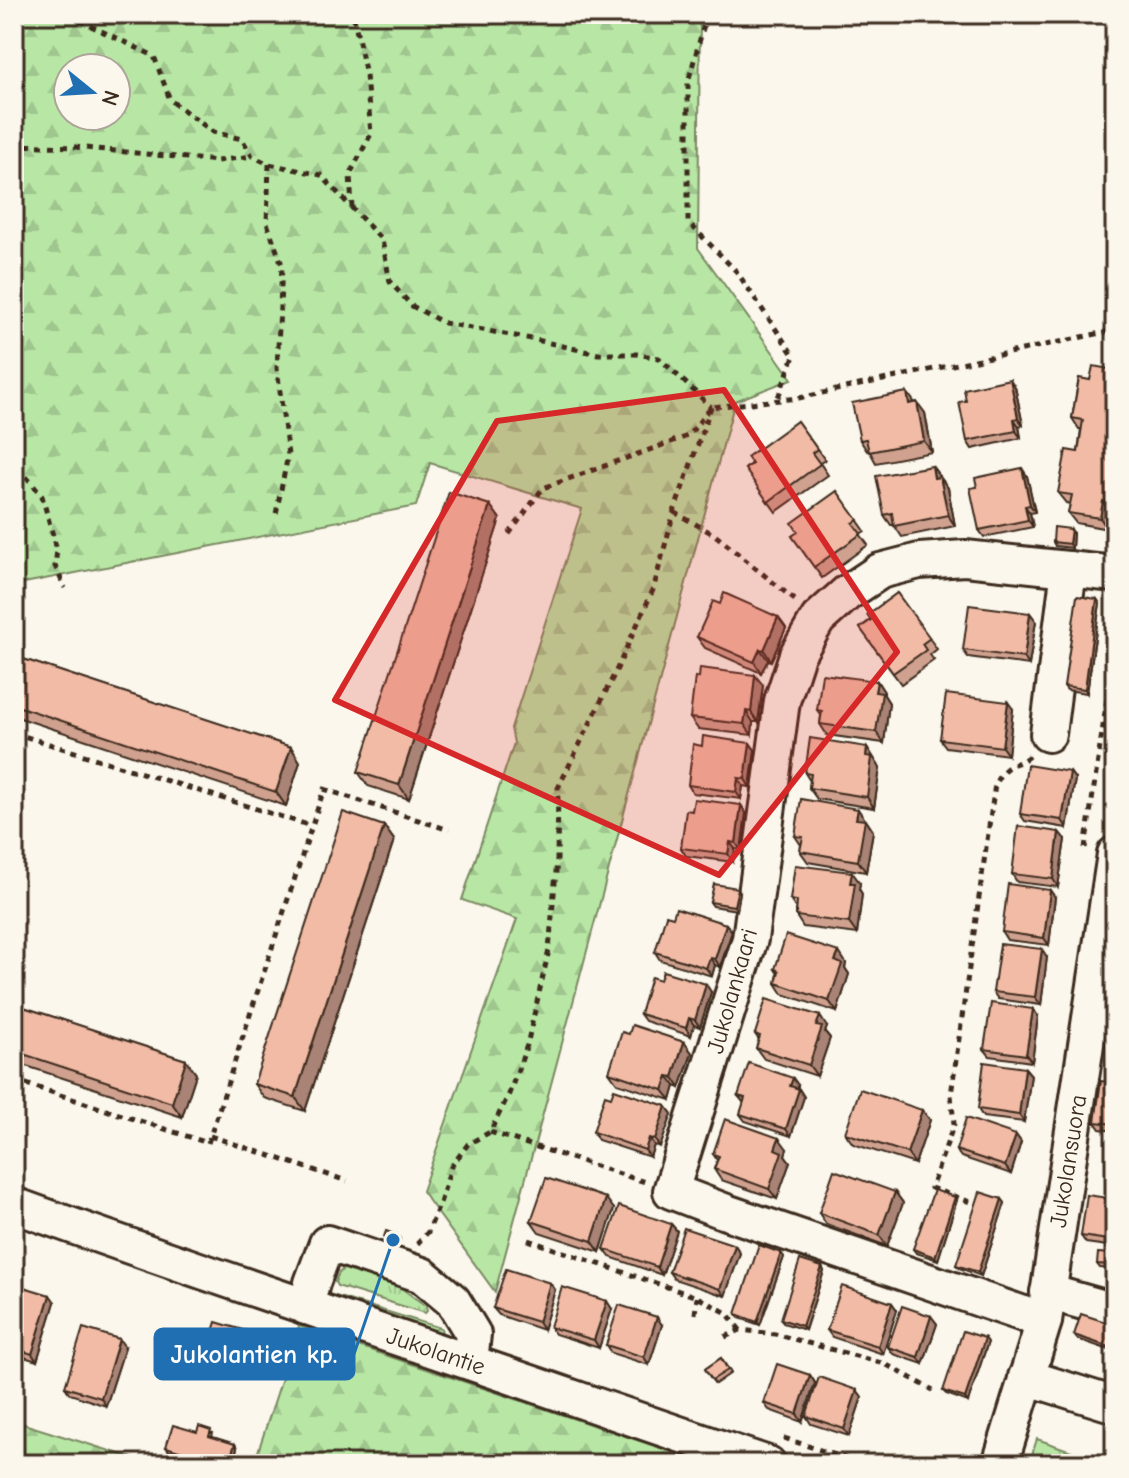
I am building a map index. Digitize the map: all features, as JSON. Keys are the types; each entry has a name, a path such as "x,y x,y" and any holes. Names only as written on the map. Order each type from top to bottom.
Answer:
{"street":[{"name":"Jukolankaari","path":"671,1191 750,939 782,701 797,655 818,619 847,593 880,571 919,561 965,558 1115,574"},
{"path":"1048,734 1069,569"},
{"name":"Jukolansuora","path":"1000,1464 1046,1307 1108,948 1099,858"},
{"path":"671,1191 766,1226 1046,1307 1115,1311"},
{"name":"Jukolantie","path":"14,1205 638,1422 768,1464"},
{"path":"306,1307 327,1243 400,1267 422,1275 453,1301 473,1334 470,1362"},
{"path":"1026,1377 1115,1405"}],"path":[{"path":"70,14 154,56 170,100 213,132 242,139 252,156"},
{"path":"352,209 350,174 371,134 366,75 353,14"},
{"path":"707,14 688,82 688,222 737,272 794,356 777,400"},
{"path":"14,145 75,147 217,161 252,156 269,164 321,175 382,240 390,282 412,306 444,323 598,354 636,354 659,358 711,407"},
{"path":"269,164 267,223 282,265 277,368 288,455 276,514"},
{"path":"509,534 543,488 688,436 711,407 799,398 1115,330"},
{"path":"400,1267 428,1232 451,1167 468,1144 490,1132 509,1094 527,1045 549,950 557,860 558,788 653,590 674,512 711,407"},
{"path":"14,456 20,469 42,496 57,550 55,566 65,588"},
{"path":"674,512 715,535 818,619"},
{"path":"1099,858 1115,645"},
{"path":"14,733 311,826"},
{"path":"970,1202 931,1188 954,1124 951,1095 995,784 1009,764 1025,760 1048,734"},
{"path":"14,1080 208,1143 324,789 449,830"},
{"path":"490,1132 671,1191"},
{"path":"210,1136 347,1181"},
{"path":"528,1240 697,1297 727,1313 740,1330"},
{"path":"695,1314 697,1297"},
{"path":"725,1337 740,1330 775,1334 885,1364 933,1390"}],"highlighted area":[{"path":"724,390 897,652 719,875 335,700 497,421"}],"green space":[{"path":"14,14 700,14 698,248 792,379 735,401 495,1292 422,1191 517,919 462,900 514,743 511,728 582,509 430,463 416,506 14,585"},
{"path":"351,1267 394,1283 426,1306 427,1311 425,1313 337,1286 335,1282 339,1274"},
{"path":"326,1295 441,1328 443,1339 336,1305"},
{"path":"299,1326 699,1461 694,1464 254,1464"},
{"path":"14,1421 152,1464 14,1464"},
{"path":"1037,1439 1108,1464 1029,1464"}],"building":[{"path":"1093,366 1115,370 1115,432 1111,455 1115,458 1107,502 1103,501 1100,518 1068,513 1072,495 1058,493 1066,450 1078,452 1083,420 1072,418 1079,378 1090,380"},
{"path":"1010,379 1018,418 1014,419 1016,431 967,441 959,402 966,401 964,389"},
{"path":"907,392 909,404 917,402 924,441 869,452 866,439 860,440 852,403"},
{"path":"797,421 817,449 812,453 820,464 768,502 745,469 752,464 747,457"},
{"path":"932,466 934,478 940,477 948,515 894,526 892,513 884,515 876,476"},
{"path":"1022,468 1030,505 1025,506 1028,520 979,530 970,488 977,487 975,478"},
{"path":"837,491 858,520 853,523 861,534 814,567 792,536 798,532 792,523"},
{"path":"449,492 490,505 399,785 358,772"},
{"path":"1054,527 1071,529 1069,544 1053,542"},
{"path":"724,593 778,617 764,650 760,649 754,662 697,637 713,601 720,604"},
{"path":"897,593 930,638 922,644 926,650 893,673 860,628 871,620 867,615"},
{"path":"1077,596 1097,599 1085,689 1064,686"},
{"path":"969,605 1030,613 1024,658 963,650"},
{"path":"14,656 291,747 276,792 14,705"},
{"path":"700,668 755,675 751,712 746,711 744,724 690,718 695,677 699,678"},
{"path":"822,674 877,681 875,692 882,693 876,732 820,724 822,711 817,710"},
{"path":"946,694 1008,702 1002,747 940,739"},
{"path":"703,736 750,743 745,779 738,778 736,792 688,785 693,744 702,746"},
{"path":"810,738 867,747 866,756 872,757 867,797 809,788 811,774 805,773"},
{"path":"1027,765 1070,772 1062,820 1020,814"},
{"path":"694,799 741,805 736,843 730,842 728,854 681,848 686,810 692,811"},
{"path":"801,799 858,809 856,819 865,820 858,861 800,851 803,837 795,836"},
{"path":"343,812 384,826 295,1097 254,1084"},
{"path":"1018,826 1059,832 1053,879 1012,874"},
{"path":"795,865 852,872 850,883 855,883 849,923 796,916 797,901 790,900"},
{"path":"714,884 738,888 734,906 710,902"},
{"path":"1008,884 1050,890 1044,938 1002,932"},
{"path":"676,908 726,924 715,959 710,958 706,968 655,952 666,915 673,917"},
{"path":"786,935 839,952 835,961 842,964 829,1001 776,983 779,971 775,969"},
{"path":"1000,944 1042,949 1035,997 993,992"},
{"path":"663,971 706,984 695,1020 689,1018 686,1028 640,1014 651,977 660,980"},
{"path":"766,999 820,1016 816,1026 822,1027 809,1065 756,1048 760,1036 755,1034"},
{"path":"991,1003 1033,1009 1026,1055 984,1049"},
{"path":"14,1004 186,1060 172,1103 14,1051"},
{"path":"632,1025 684,1042 673,1077 668,1076 663,1090 609,1072 622,1032 629,1034"},
{"path":"984,1062 1025,1068 1019,1115 978,1109"},
{"path":"749,1063 793,1078 790,1086 799,1089 786,1129 740,1114 745,1098 738,1096"},
{"path":"1101,1081 1115,1083 1115,1124 1095,1122"},
{"path":"614,1089 666,1106 655,1140 649,1138 645,1150 593,1132 605,1095 611,1097"},
{"path":"860,1089 922,1110 907,1153 845,1133"},
{"path":"966,1118 1016,1135 1005,1166 956,1150"},
{"path":"725,1119 779,1138 775,1149 782,1152 769,1189 714,1169 719,1156 713,1154"},
{"path":"834,1170 895,1192 879,1235 819,1213"},
{"path":"546,1178 606,1198 592,1241 531,1221"},
{"path":"934,1190 955,1197 935,1257 913,1249"},
{"path":"980,1192 1002,1199 978,1272 956,1265"},
{"path":"1087,1195 1115,1199 1115,1241 1081,1236"},
{"path":"619,1206 671,1224 657,1267 604,1249"},
{"path":"684,1228 735,1245 720,1289 669,1272"},
{"path":"386,1231 397,1235 395,1241 384,1237"},
{"path":"759,1245 781,1253 757,1322 736,1314"},
{"path":"1098,1253 1112,1254 1111,1265 1097,1264"},
{"path":"800,1260 822,1267 802,1326 781,1319"},
{"path":"506,1269 550,1283 538,1322 493,1308"},
{"path":"14,1284 50,1295 32,1354 14,1348"},
{"path":"842,1286 892,1303 878,1346 827,1330"},
{"path":"562,1287 607,1301 594,1340 550,1327"},
{"path":"619,1305 657,1317 644,1357 606,1345"},
{"path":"902,1306 931,1316 918,1357 888,1347"},
{"path":"1081,1314 1115,1325 1115,1349 1074,1335"},
{"path":"216,1322 246,1331 234,1368 204,1360"},
{"path":"83,1328 119,1339 101,1398 65,1387"},
{"path":"963,1331 985,1338 965,1398 943,1391"},
{"path":"721,1358 728,1370 712,1380 705,1369"},
{"path":"777,1364 810,1375 797,1414 764,1403"},
{"path":"819,1377 857,1390 844,1429 806,1416"},
{"path":"173,1425 197,1432 199,1426 211,1430 209,1436 235,1444 228,1464 166,1447"}],"place":[{"name":"Jukolantien kp.","path":"393,1240"}]}
